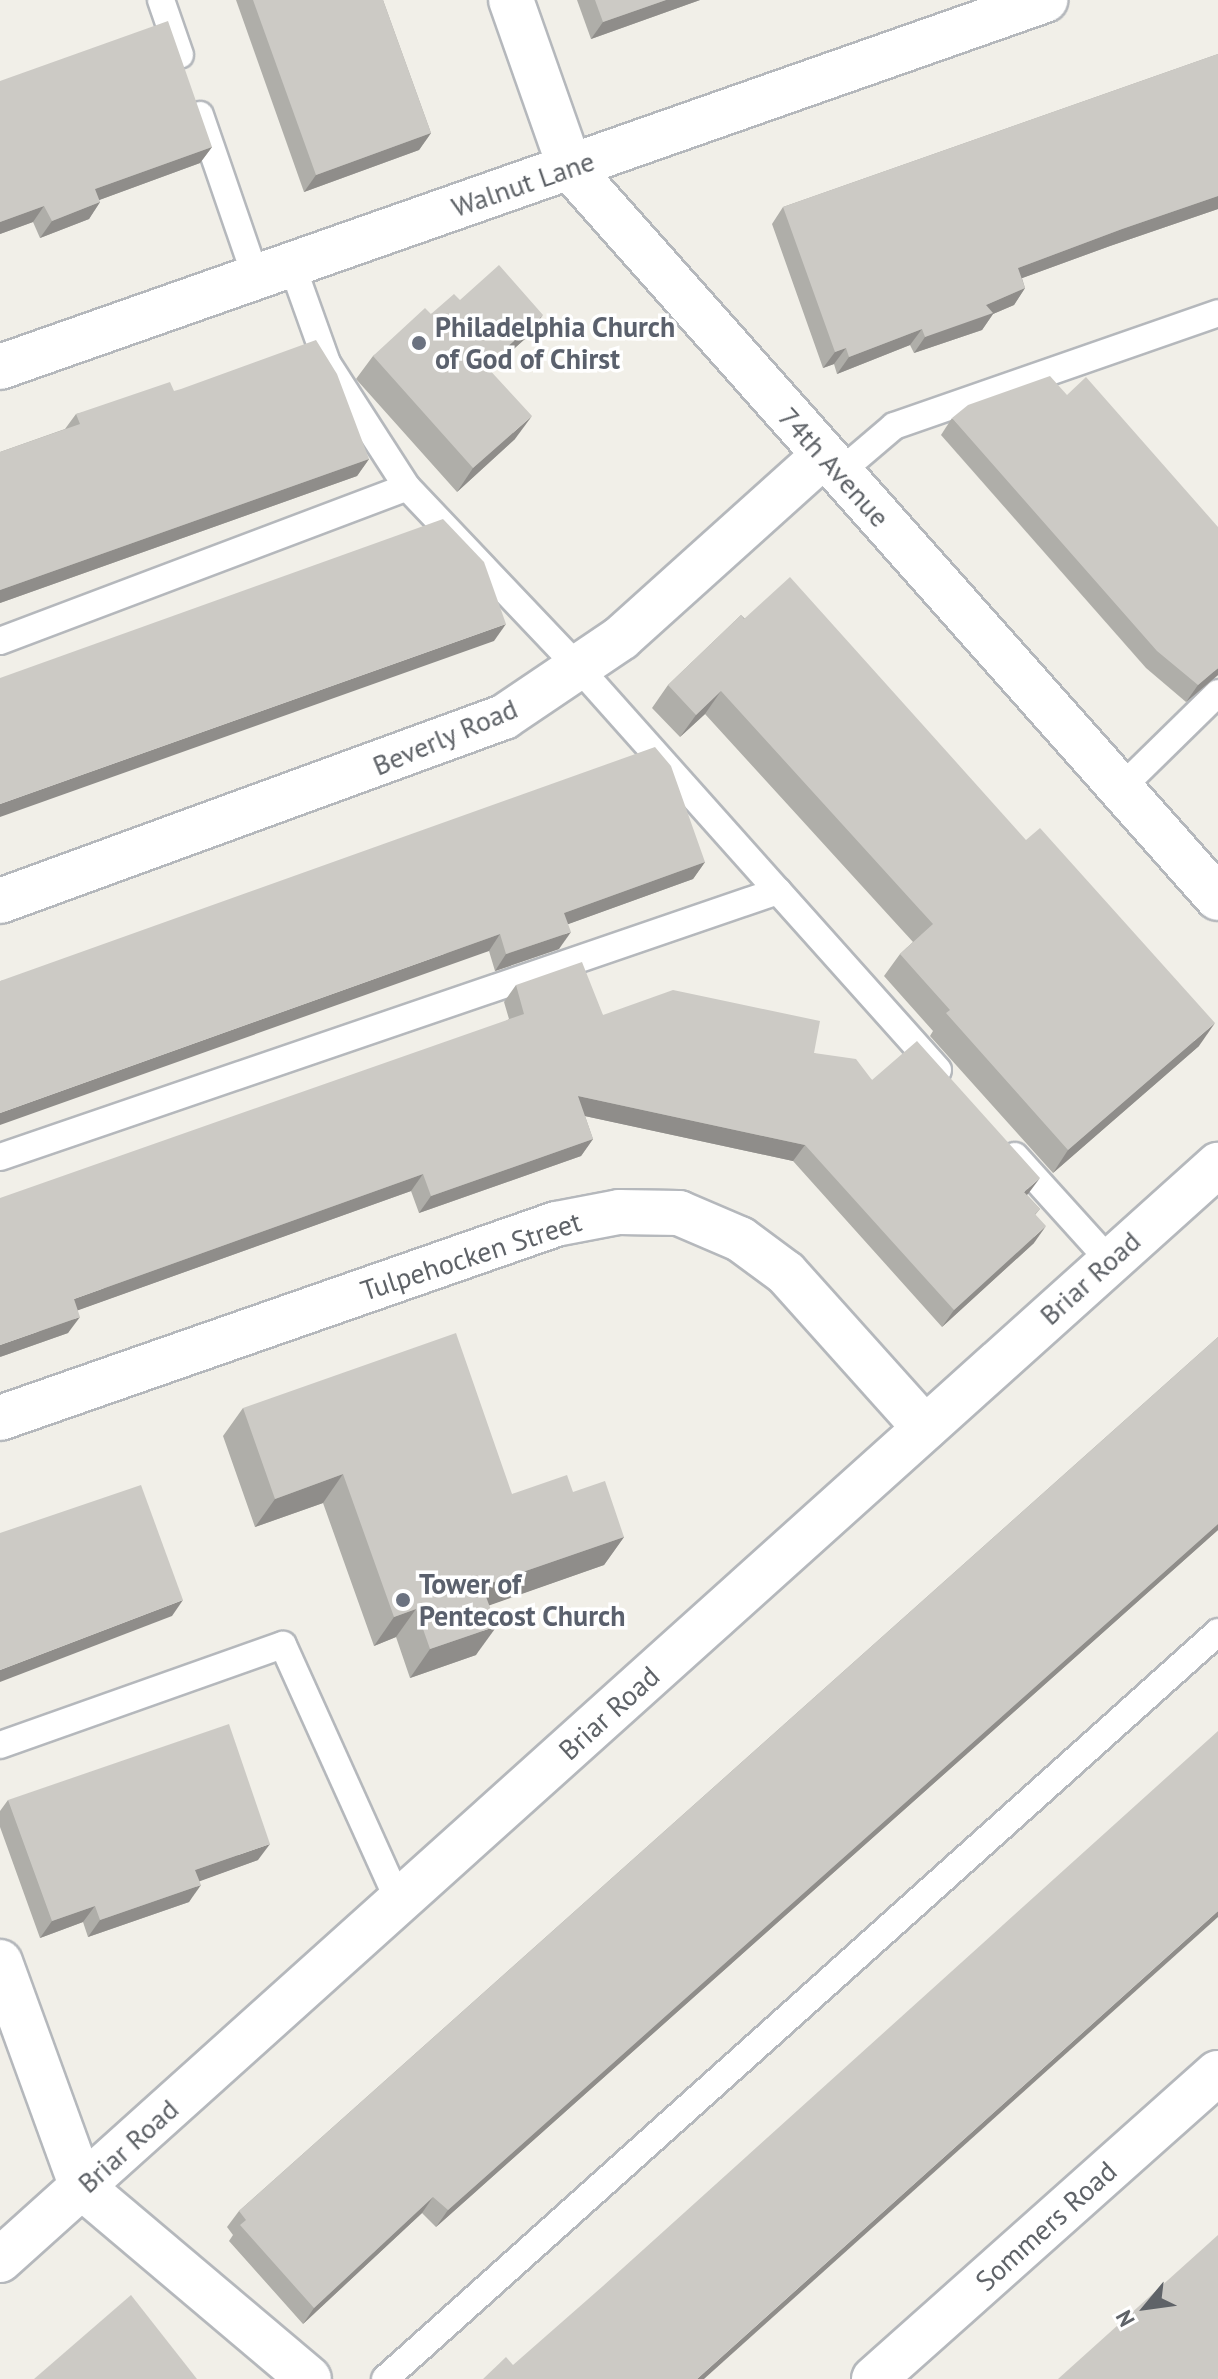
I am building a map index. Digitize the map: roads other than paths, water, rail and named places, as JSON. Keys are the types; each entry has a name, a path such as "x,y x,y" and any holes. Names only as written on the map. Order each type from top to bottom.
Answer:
{"street":[{"name":"74th Avenue","path":"511,0 570,168 1218,898"},
{"name":"Walnut Lane","path":"0,367 1045,0"},
{"name":"Beverly Road","path":"0,901 422,750 504,717 580,669 621,638 831,464"},
{"name":"Briar Road","path":"0,2260 1218,1165"},
{"name":"Tulpehocken Street","path":"0,1418 556,1224 619,1212 679,1213 740,1239 786,1273 925,1428"},
{"path":"0,1962 82,2187 309,2379"},
{"name":"Sommers Road","path":"874,2379 1218,2073"}],"lane":[{"path":"161,0 274,271 327,363 407,487 580,669 959,1093"},
{"path":"831,464 894,426 1218,313"},
{"path":"0,641 407,487"},
{"path":"1120,789 1218,693"},
{"path":"0,1157 778,891"},
{"path":"1002,1141 1109,1260"},
{"path":"385,2379 1218,1632"},
{"path":"0,1745 283,1645 399,1902"}],"place":[{"name":"Philadelphia Church of God of Chirst","path":"419,343"},
{"name":"Tower of Pentecost Church","path":"403,1600"}]}
